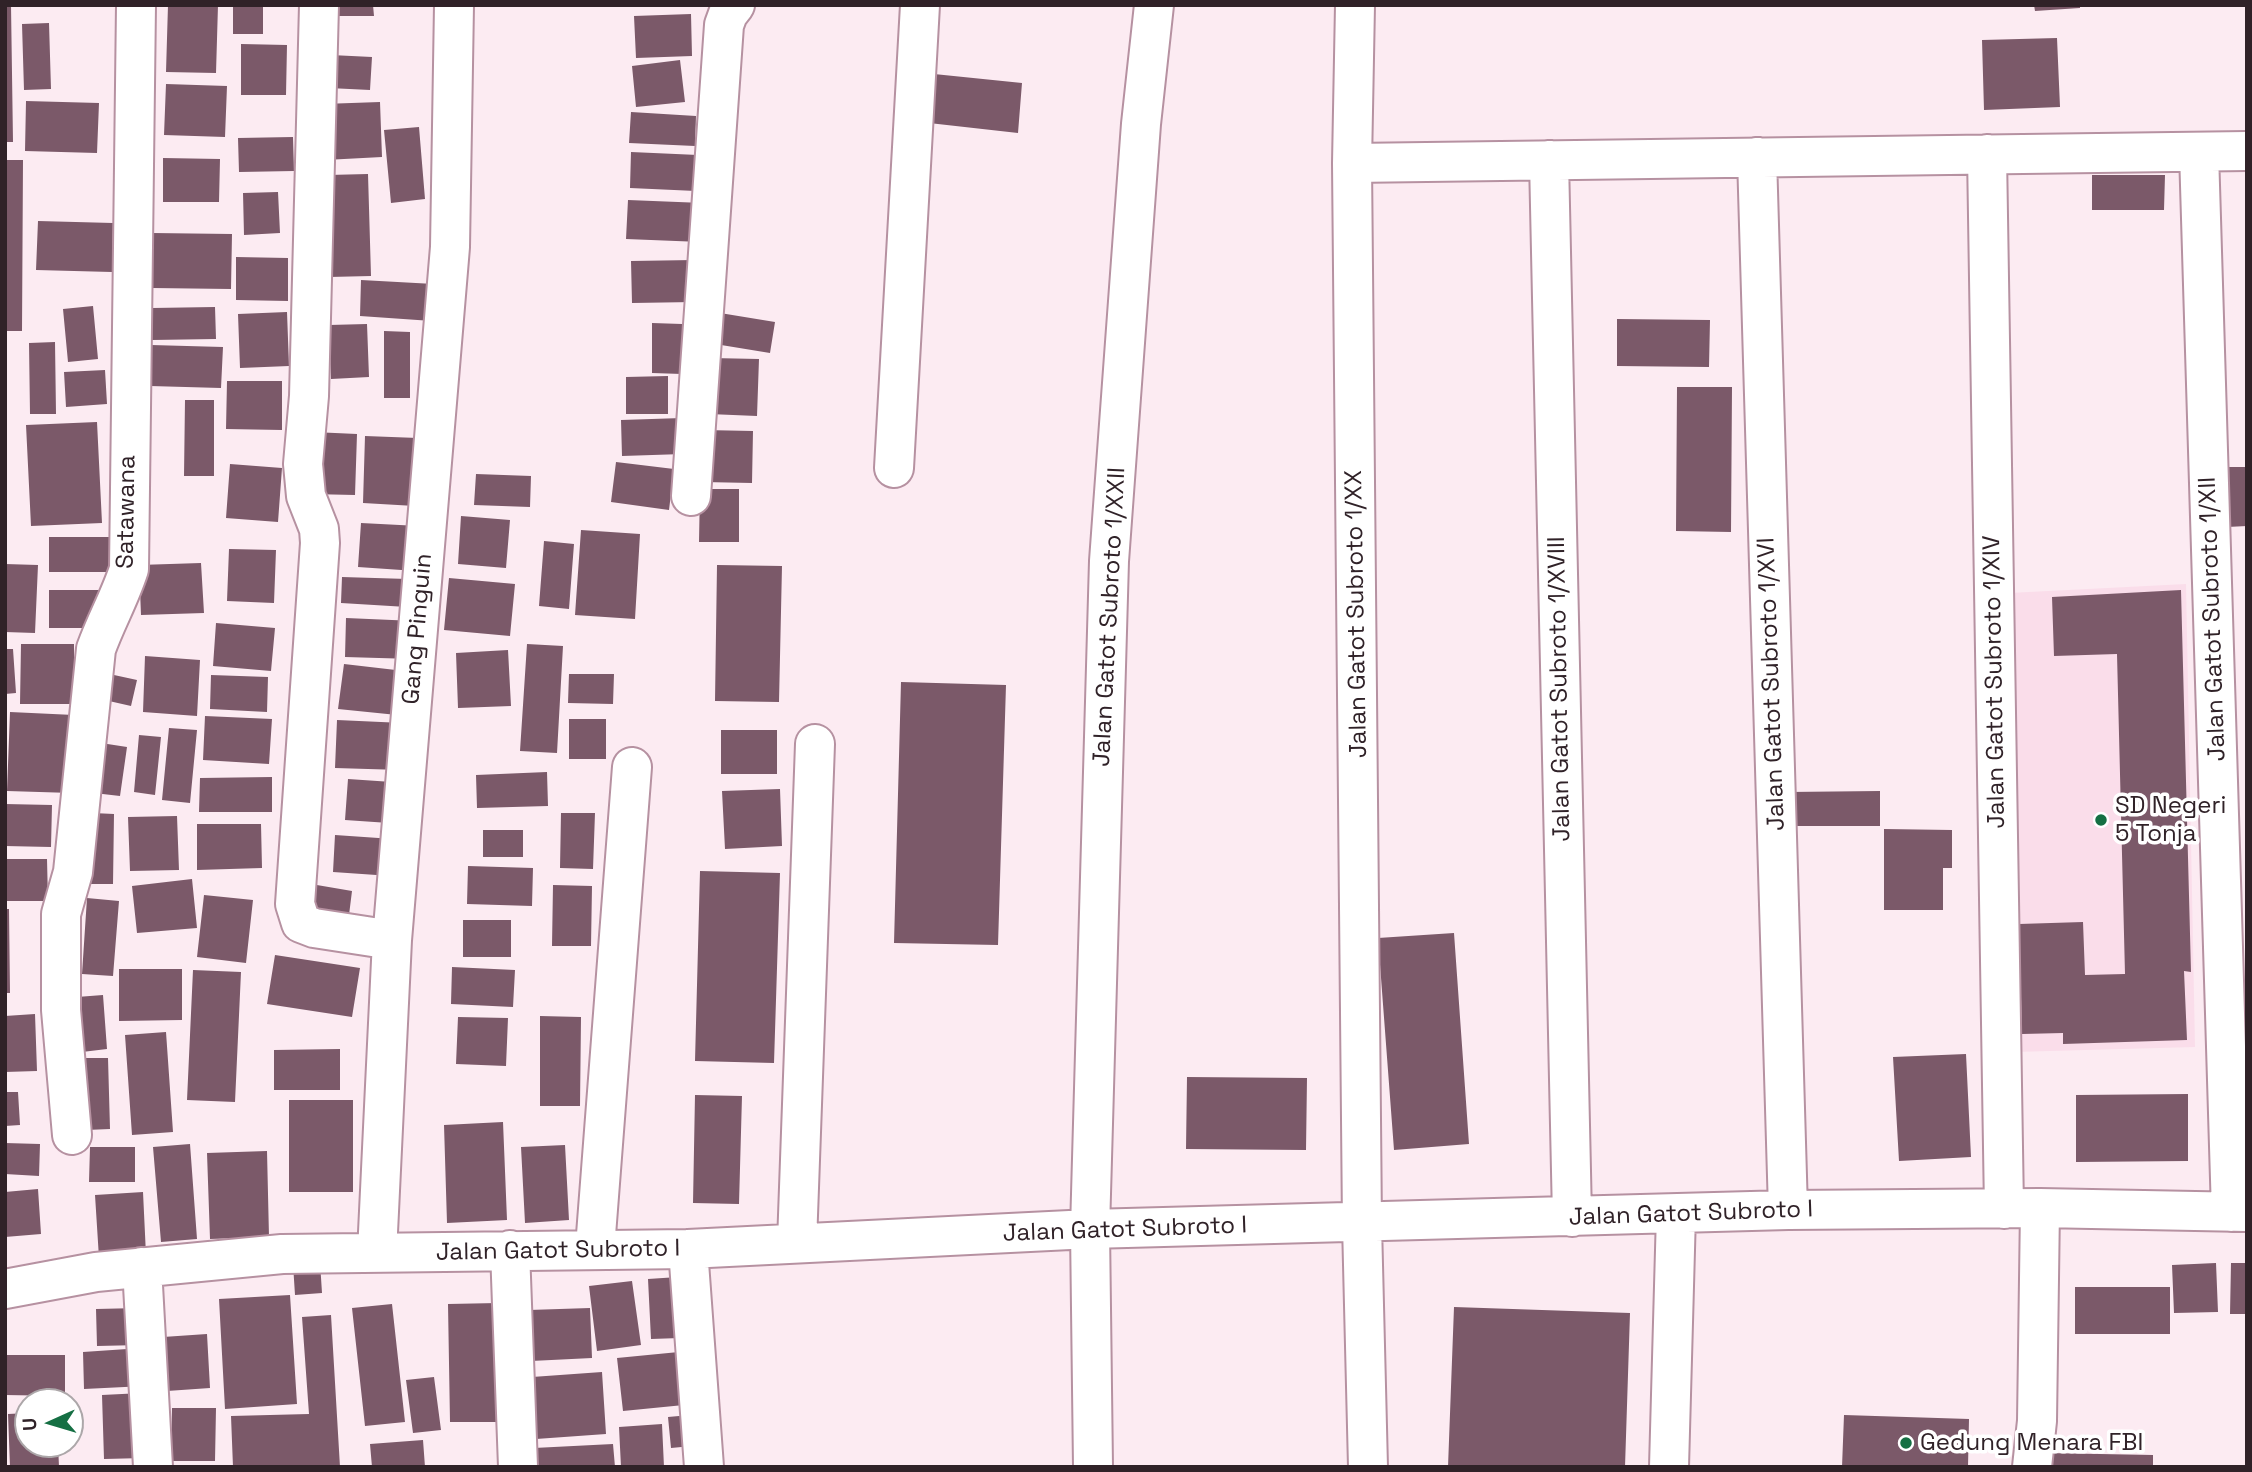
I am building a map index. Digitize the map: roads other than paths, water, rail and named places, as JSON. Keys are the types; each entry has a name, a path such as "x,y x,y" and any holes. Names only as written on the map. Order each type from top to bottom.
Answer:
{"street":[{"name":"Satawana","path":"72,1135 61,1010 61,914 73,872 96,649 107,620 120,597 129,569 136,5"},
{"path":"319,5 309,396 303,464 306,496 319,529 320,543 295,904 301,923 314,928 393,940"},
{"name":"Gang Pinguin","path":"377,1253 393,940 450,247 454,5"},
{"path":"691,496 724,25 735,5"},
{"path":"894,468 920,5"},
{"name":"Jalan Gatot Subroto 1/XXII","path":"1093,1467 1090,1229 1109,561 1141,124 1154,5"},
{"name":"Jalan Gatot Subroto 1/XX","path":"1355,5 1352,163 1362,1224 1368,1467"},
{"path":"1352,163 2247,151"},
{"name":"Jalan Gatot Subroto 1/XII","path":"2199,152 2239,1212"},
{"name":"Jalan Gatot Subroto 1/XIV","path":"1987,155 2022,1208 2036,1421 2032,1467"},
{"name":"Jalan Gatot Subroto 1/XVI","path":"1757,157 1788,1210"},
{"name":"Jalan Gatot Subroto 1/XVIII","path":"1549,160 1572,1217"},
{"path":"797,1243 815,744"},
{"path":"596,1248 632,767"},
{"name":"Jalan Gatot Subroto I","path":"5,1289 37,1281 142,1267 282,1254 596,1248 688,1249 1090,1229 1362,1224 1788,1210 2022,1208 2239,1212"},
{"path":"1669,1467 1676,1214"},
{"path":"688,1249 704,1467"},
{"path":"510,1250 518,1467"},
{"path":"142,1267 153,1467"}],"place":[{"name":"SD Negeri 5 Tonja","path":"2101,820"},
{"name":"Gedung Menara FBI","path":"1906,1443"}]}
